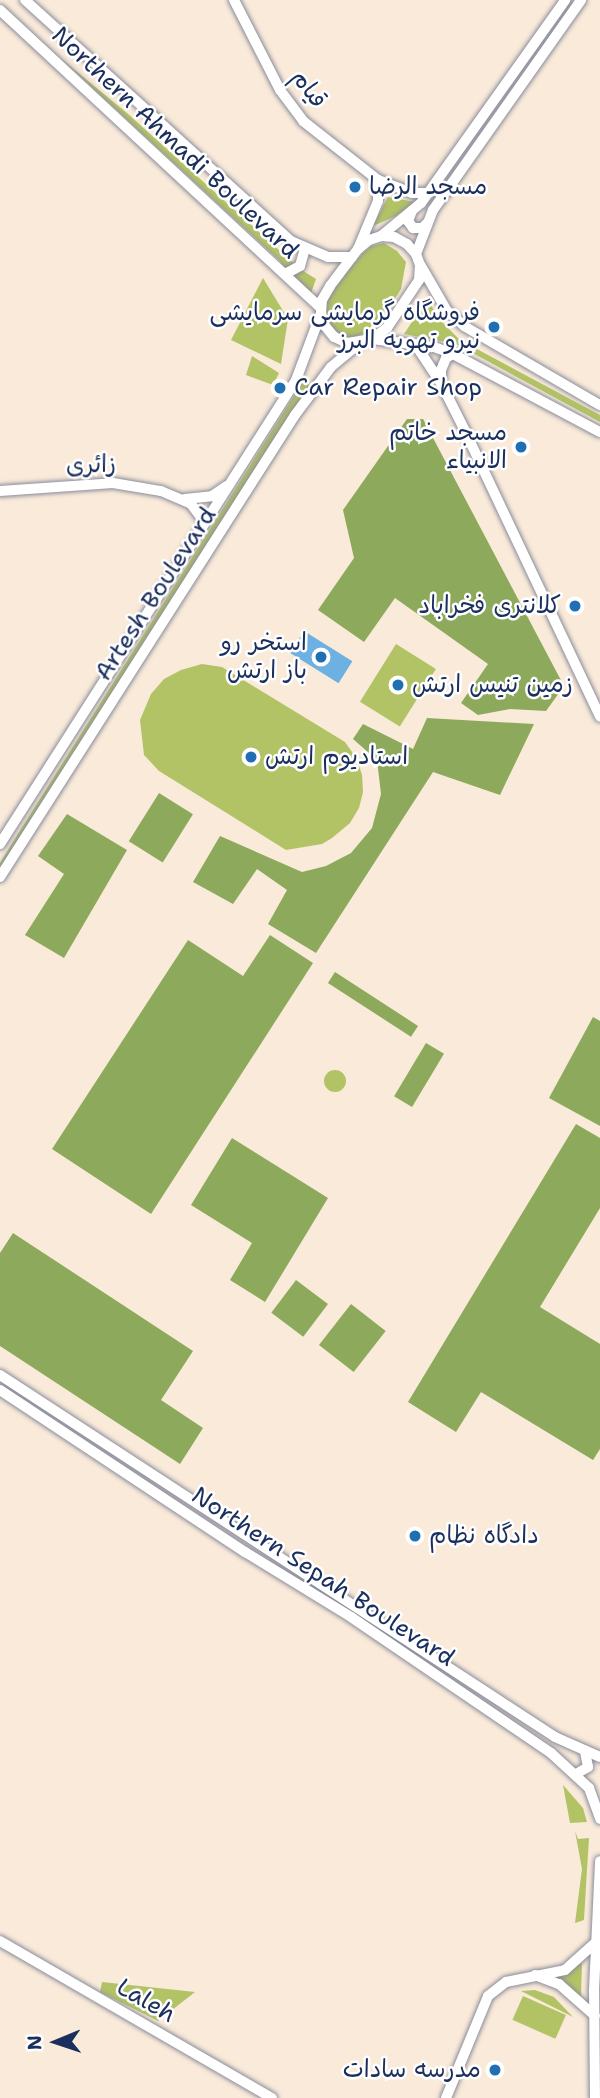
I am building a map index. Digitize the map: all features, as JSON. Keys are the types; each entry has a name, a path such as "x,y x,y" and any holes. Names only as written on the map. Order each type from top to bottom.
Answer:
{"main road":[{"name":"Northern Ahmadi Boulevard","path":"25,0 291,241 328,257 355,253"},
{"path":"565,0 429,192 381,236 369,240 355,253 330,286 322,300 321,311 326,326 334,337 347,343 372,340 415,344 453,354 600,432"},
{"path":"416,254 426,224 474,150 581,0"},
{"name":"Northern Ahmadi Boulevard","path":"0,10 285,274 321,311"},
{"path":"45,50 62,33"},
{"path":"412,210 408,217 410,225 417,229 426,224"},
{"path":"381,236 394,237 407,244 416,254 447,311 464,326 600,405"},
{"path":"285,274 300,265 305,248"},
{"path":"372,340 387,328 413,292 420,265"},
{"name":"Artesh Boulevard","path":"0,844 296,380 321,311"},
{"name":"Artesh Boulevard","path":"0,877 311,393 331,367 360,343"},
{"path":"296,380 305,374 313,377 311,393"},
{"name":"Northern Sepah Boulevard","path":"0,1375 18,1395 276,1571 351,1617 551,1753 589,1788 600,1819"},
{"name":"Northern Sepah Boulevard","path":"0,1390 18,1395 283,1561 555,1737 600,1757"},
{"path":"276,1571 283,1561"},
{"path":"576,1774 588,1767 585,1752"},
{"path":"595,2098 595,1943 600,1861"}],"street":[{"name":"قیام","path":"234,0 280,90 303,121 378,180 412,193 429,192"},
{"path":"355,253 378,201 378,180"},
{"path":"415,344 441,383 600,718"},
{"path":"441,383 441,370 446,358 453,354"},
{"name":"زائری","path":"0,491 113,483 161,491 197,509 204,522"},
{"name":"زائری","path":"181,500 212,496 227,486"},
{"name":"Laleh","path":"0,1941 272,2098"},
{"path":"446,2098 488,1996 506,1982 571,1967 595,1943"},
{"path":"534,1975 559,1984 594,2016"}],"green space":[{"path":"59,57 127,113 300,269 316,279 310,296 279,260"},
{"path":"388,197 415,202 396,216 373,226"},
{"path":"384,243 397,251 406,262 401,289 365,333 351,338 344,337 328,324 326,301 333,288 362,254 371,246"},
{"path":"263,278 288,319 281,364 231,340"},
{"path":"427,299 441,321 460,340 600,415 600,422 456,344 404,334"},
{"path":"252,356 279,373 273,385 246,375"},
{"path":"304,380 310,385 0,870 0,863 16,837"},
{"path":"407,419 423,419 564,686 546,711 510,709 478,715 461,703 488,664 395,598 364,642 318,610 354,558 343,510"},
{"name":"زمین تنیس ارتش","path":"396,644 436,669 400,727 360,702"},
{"name":"استادیوم ارتش","path":"202,664 222,667 345,742 357,759 362,775 363,792 359,808 350,823 322,844 286,850 159,771 144,755 140,720 151,694 164,679 181,670"},
{"path":"427,718 534,724 500,795 433,772 316,953 268,924 287,890 257,869 233,904 193,882 220,836 302,872 326,866 351,853 372,828 381,794 377,760 353,739 363,724 413,749"},
{"path":"159,793 193,814 163,863 129,841"},
{"path":"67,814 127,850 64,958 25,935 64,874 38,856"},
{"path":"270,935 313,963 151,1214 52,1149 188,940 243,976"},
{"path":"335,972 418,1026 411,1037 328,983"},
{"path":"593,1017 600,1021 600,1126 549,1098"},
{"path":"426,1043 444,1054 412,1107 394,1096"},
{"path":"335,1070 343,1073 346,1081 343,1089 335,1092 327,1089 324,1081 327,1073"},
{"path":"576,1124 600,1138 600,1208 540,1307 600,1344 600,1449 593,1460 481,1392 456,1432 408,1402"},
{"path":"232,1138 328,1198 265,1302 230,1280 252,1243 191,1205"},
{"path":"13,1233 193,1351 161,1400 203,1428 180,1464 0,1346 0,1253"},
{"path":"296,1280 328,1304 303,1337 271,1313"},
{"path":"351,1304 386,1331 354,1372 319,1345"},
{"path":"563,1785 583,1808 587,1822 570,1823"},
{"path":"575,1831 578,1839 589,1838 584,1920 575,1923 582,1869"},
{"path":"582,1963 581,1996 556,1977"},
{"path":"102,1982 195,1992 158,2021 100,1992"},
{"path":"535,1990 554,1997 573,2017 521,1991"},
{"path":"523,1996 566,2015 555,2039 512,2020"}],"water":[{"name":"استخر رو باز ارتش","path":"304,631 352,661 339,683 290,653"}],"place":[{"name":"مسجد الرضا","path":"355,187"},
{"name":"فروشگاه گرمایشی سرمایشی نیرو تهویه البرز","path":"494,327"},
{"name":"Car Repair Shop","path":"280,388"},
{"name":"مسجد خاتم الانبیاء","path":"521,447"},
{"name":"کلانتری فخراباد","path":"575,606"},
{"name":"استخر رو باز ارتش","path":"321,657"},
{"name":"زمین تنیس ارتش","path":"398,685"},
{"name":"استادیوم ارتش","path":"251,757"},
{"name":"دادگاه نظام","path":"415,1536"},
{"name":"مدرسه سادات","path":"495,2070"}]}
